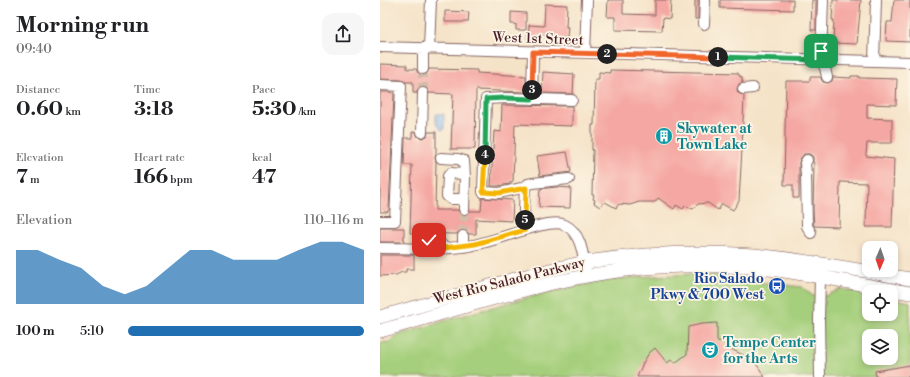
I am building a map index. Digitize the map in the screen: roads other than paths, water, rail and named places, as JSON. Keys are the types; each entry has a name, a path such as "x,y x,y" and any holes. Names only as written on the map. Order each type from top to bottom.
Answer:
{"main road":[{"name":"West Rio Salado Parkway","path":"380,317 537,273 584,262 640,256 700,253 753,255 826,265 910,280"},
{"name":"West Rio Salado Parkway","path":"380,330 522,290 587,276 640,268 682,266 784,271 910,293"}],"street":[{"path":"423,69 431,0"},
{"path":"586,53 588,0"},
{"path":"704,24 705,0"},
{"path":"823,0 821,60 825,68 826,77"},
{"path":"874,61 876,0"},
{"name":"West 1st Street","path":"380,47 910,62"},
{"path":"532,99 533,52"},
{"path":"380,85 401,86 395,221 380,221"},
{"path":"422,132 423,93"},
{"path":"526,188 499,193 483,192 486,99 505,98 572,100"},
{"path":"441,158 458,159 464,161 465,177 464,204 447,196 448,176 451,173 462,174 465,177"},
{"path":"809,162 805,163 807,226 811,233"},
{"path":"525,230 524,209 526,188 528,184 569,179"},
{"path":"380,248 444,248 463,241 491,240 549,224 563,224 573,230 578,237 587,276"},
{"path":"820,377 820,277 826,265"}],"water":[{"path":"436,114 444,114 444,130 441,130 436,123"}],"tunnel":[{"path":"423,69 423,93"},
{"path":"463,236 464,209"}],"place":[{"name":"Skywater at Town Lake","path":"664,136"},
{"name":"Rio Salado Pkwy & 700 West","path":"777,286"},
{"name":"Tempe Center for the Arts","path":"710,350"}]}
